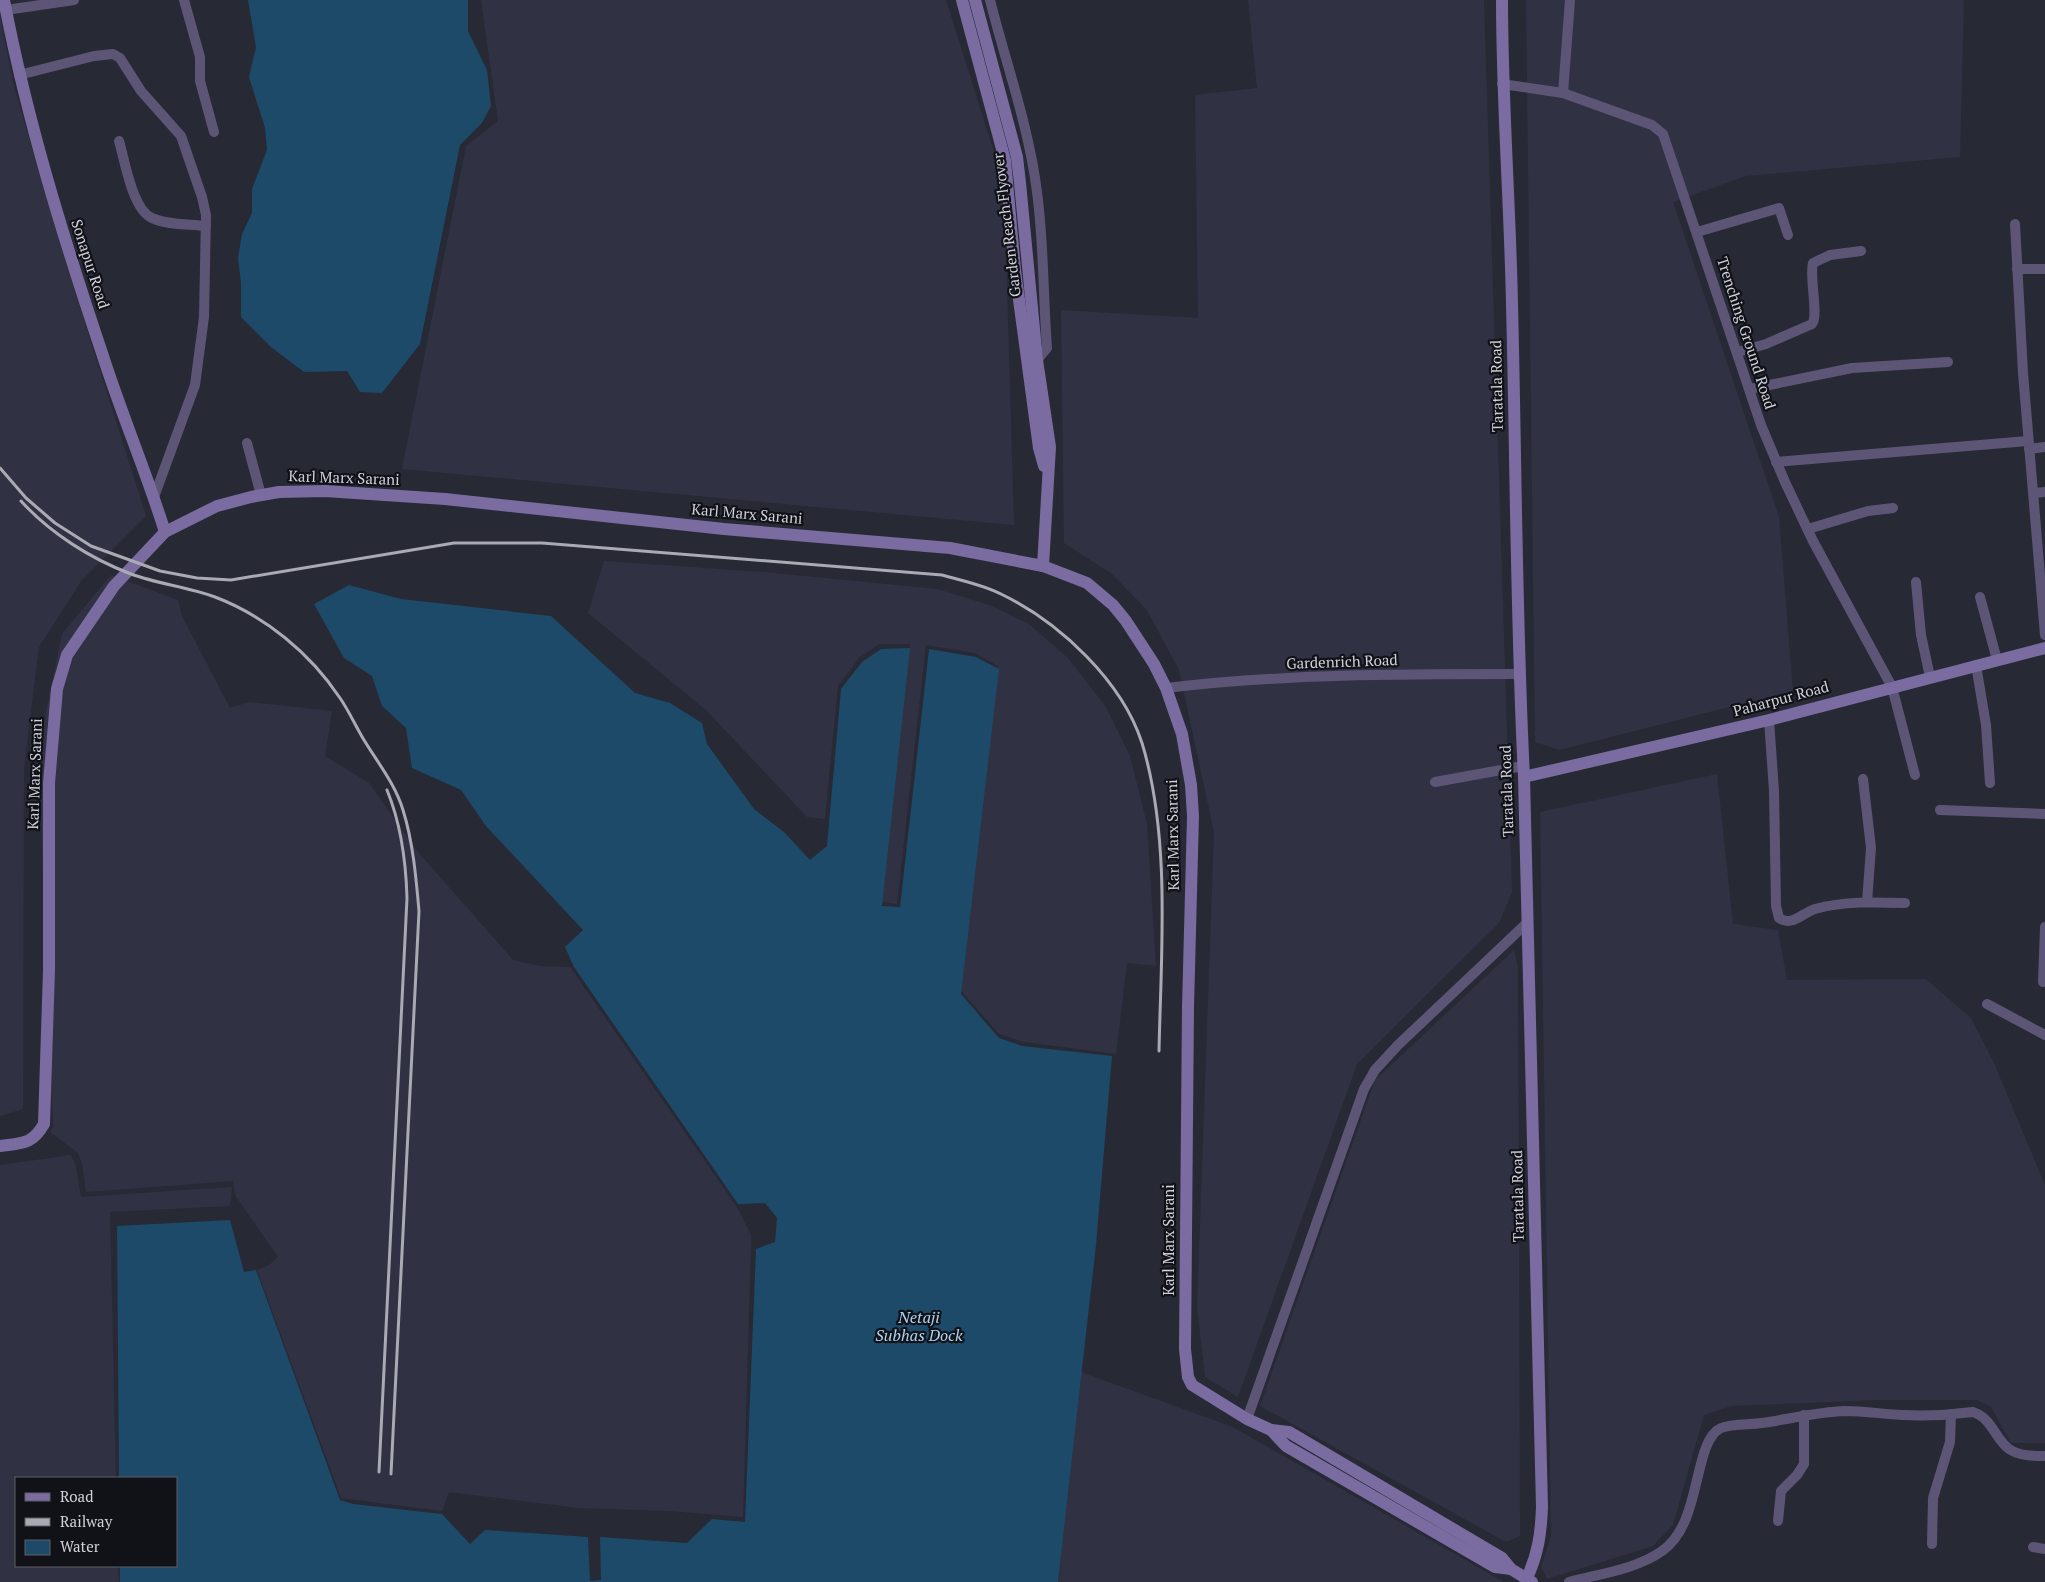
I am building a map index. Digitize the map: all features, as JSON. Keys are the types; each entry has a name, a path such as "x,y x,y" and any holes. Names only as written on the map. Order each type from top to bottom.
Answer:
{"main road":[{"name":"Garden Reach Flyover","path":"962,0 1005,160 1015,270 1032,360"},
{"name":"Garden Reach Flyover","path":"974,0 1017,157 1030,269 1032,360"},
{"name":"Taratala Road","path":"1502,0 1502,84 1512,303 1519,674 1542,1507 1541,1537 1538,1554 1529,1580"},
{"name":"Sonapur Road","path":"5,5 19,75 56,214 101,353 165,532"},
{"path":"1032,360 1039,448 1047,475 1043,566"},
{"name":"Karl Marx Sarani","path":"0,1146 28,1142 37,1135 44,1124 49,970 49,783 54,707 61,673 67,655 114,586 165,532 217,506 279,492 325,491 445,499 724,529 950,548 1043,566 1087,583 1113,605 1126,620 1154,664 1166,688 1182,734 1186,755 1192,816 1185,1236 1185,1348 1188,1377 1192,1385 1201,1393 1271,1430 1289,1432 1502,1558 1511,1569 1529,1580"},
{"name":"Paharpur Road","path":"1523,772 1769,720 2045,648"}],"street":[{"path":"5,5 74,0"},
{"path":"184,0 200,57 200,81 214,132"},
{"path":"990,0 1029,142 1037,192 1042,240 1047,348 1032,360"},
{"path":"1563,93 1570,0"},
{"path":"19,75 94,56 113,54 120,58 141,92 181,136 202,197 206,226 204,317 195,386 154,497"},
{"name":"Trenching Ground Road","path":"1502,84 1563,93 1652,125 1663,134 1776,462 1808,530 1892,687 1915,775"},
{"path":"119,141 141,210 154,219 206,226"},
{"path":"1697,232 1779,208 1788,235"},
{"path":"2015,224 2029,445 2040,492 2045,635"},
{"path":"1738,352 1766,344 1812,324 1814,322 1813,262 1830,255 1861,251"},
{"path":"2017,269 2045,269"},
{"path":"1750,389 1852,368 1948,362"},
{"path":"247,443 261,495"},
{"path":"1776,462 2029,445 2045,447"},
{"path":"1808,530 1868,511 1893,508"},
{"path":"1916,582 1921,635 1930,677"},
{"path":"1980,597 1997,660"},
{"path":"1976,665 1986,725 1990,783"},
{"name":"Gardenrich Road","path":"1166,688 1224,681 1289,678 1519,674"},
{"path":"1769,720 1774,791 1777,914 1784,922 1791,922 1813,910 1867,902 1905,903"},
{"path":"1435,782 1523,772"},
{"path":"1863,778 1871,848 1867,902"},
{"path":"1940,810 2045,814"},
{"path":"1247,1419 1364,1089 1375,1070 1398,1045 1527,923"},
{"path":"2043,982 2045,928"},
{"path":"1987,1004 2045,1035"},
{"path":"1569,1582 1643,1561 1662,1551 1674,1540 1689,1512 1695,1495 1704,1449 1715,1433 1722,1428 1804,1415 1847,1411 1905,1415 1974,1412 1980,1414 2009,1449 2032,1456 2045,1456"},
{"path":"1932,1544 1933,1498 1948,1452 1951,1414"},
{"path":"1778,1521 1782,1491 1797,1475 1804,1464 1804,1415"},
{"path":"2033,1547 2045,1549"}],"shaded area":[{"path":"481,0 946,0 1004,184 1014,525 402,469 466,146 498,121"},
{"path":"1248,0 1484,0 1512,892 1499,923 1357,1064 1238,1397 1205,1377 1197,1307 1214,832 1179,670 1147,610 1112,574 1064,543 1061,310 1198,318 1195,95 1257,88"},
{"path":"1526,0 1964,0 1960,157 1746,176 1673,202 1779,517 1793,691 1559,750 1535,742"},
{"path":"0,16 13,83 59,241 146,516 81,581 39,647 24,768 23,1109 0,1116"},
{"path":"604,561 763,572 938,589 992,606 1029,624 1068,658 1106,707 1130,756 1147,824 1156,966 1127,963 1116,1054 1024,1042 999,1034 961,991 998,666 975,653 926,645 897,904 882,902 910,644 879,644 859,658 838,686 825,819 807,817 706,710 588,613"},
{"path":"111,575 178,600 182,616 230,708 249,702 332,711 325,756 369,783 418,852 513,960 540,966 570,967 737,1207 751,1235 743,1517 669,1511 579,1508 449,1492 442,1511 341,1498 257,1270 269,1265 278,1257 235,1195 233,1181 86,1192 82,1163 78,1153 50,1132 53,1127 38,750 62,634"},
{"path":"1717,774 1733,924 1778,930 1787,980 1926,979 1971,1018 1994,1063 2045,1185 2045,1443 2011,1443 1991,1407 1977,1400 1876,1400 1731,1406 1704,1415 1673,1525 1653,1546 1547,1579 1541,1567 1551,1536 1540,812"},
{"path":"1514,950 1518,966 1520,1536 1506,1542 1260,1406 1375,1080"},
{"path":"71,1155 76,1166 81,1197 232,1187 230,1206 110,1212 116,1477 15,1477 15,1567 118,1567 119,1582 0,1582 0,1165"},
{"path":"1081,1372 1233,1427 1504,1582 1058,1582"}],"water":[{"path":"248,0 468,0 468,31 487,70 491,106 482,123 460,145 420,344 382,393 360,392 347,371 304,372 271,347 241,317 241,283 238,258 242,234 252,213 252,189 267,150 265,128 249,77 256,47"},
{"name":"Netaji Subhas Dock","path":"349,585 401,599 551,616 635,693 670,703 702,723 707,744 754,809 784,832 810,860 827,846 841,689 862,662 881,649 910,648 882,906 900,907 929,649 976,657 999,669 961,994 999,1038 1022,1046 1112,1056 1096,1245 1058,1582 120,1582 120,1567 178,1567 178,1477 119,1477 117,1226 230,1220 244,1272 256,1270 340,1500 353,1504 442,1514 470,1544 485,1530 588,1537 590,1581 601,1580 600,1537 687,1543 712,1519 745,1522 756,1249 775,1242 777,1218 765,1203 738,1204 574,967 565,947 583,930 486,826 461,790 412,768 406,728 382,706 372,676 344,658 314,604"}],"railway":[{"path":"0,468 26,498 55,523 91,546 160,571 197,578 231,580 454,543 542,543 942,575 981,586 1003,595 1046,621 1086,656 1120,698 1133,720 1142,743 1151,779 1161,856 1162,936 1159,1051"},
{"path":"21,501 32,513 58,534 101,561 131,574 215,597 269,625 315,666 340,698 400,800 412,847 419,911 391,1474"},
{"path":"379,1472 407,898 402,844 396,816 387,790"}]}
